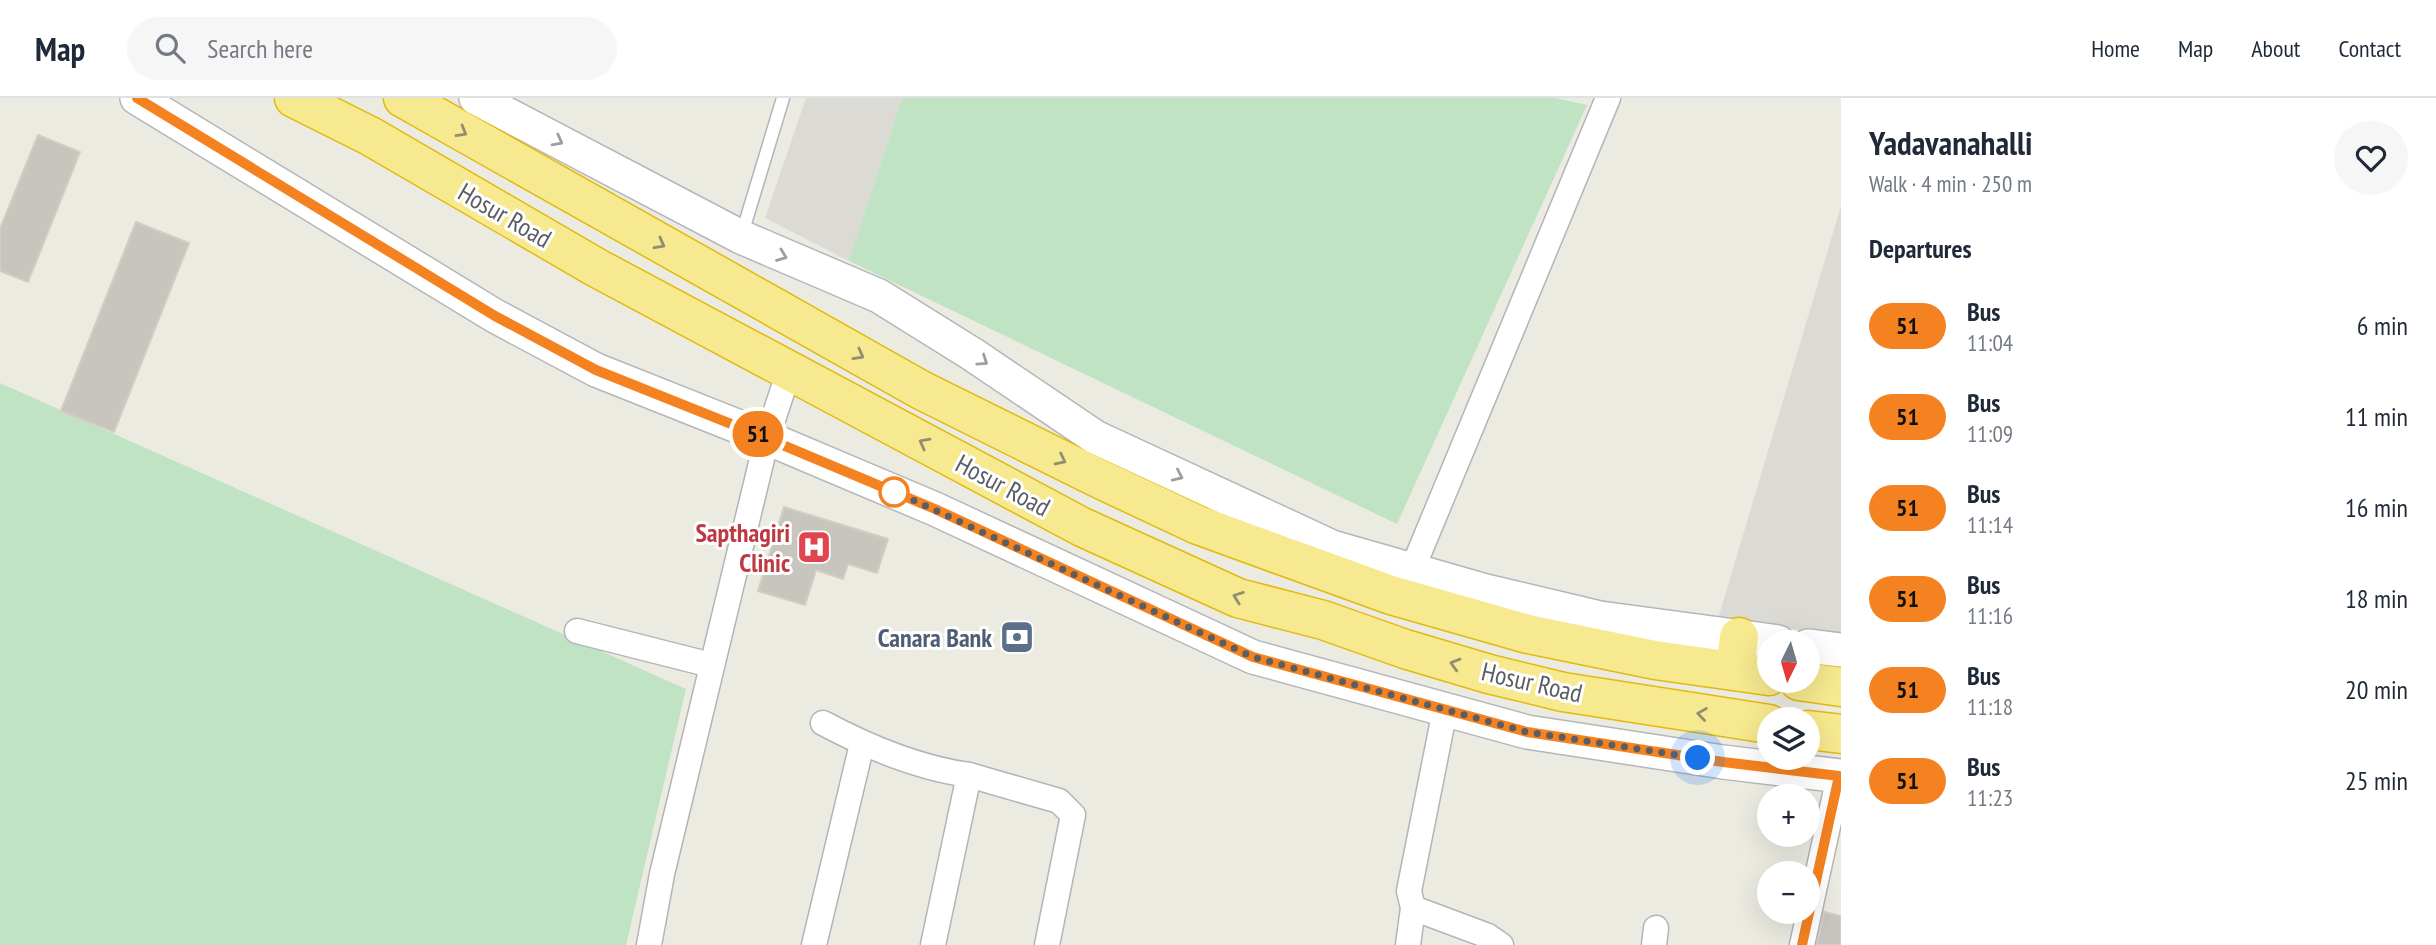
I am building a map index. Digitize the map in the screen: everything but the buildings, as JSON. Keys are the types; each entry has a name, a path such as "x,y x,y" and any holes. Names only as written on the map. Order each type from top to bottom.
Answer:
{"highway":[{"name":"Hosur Road","path":"294,98 370,136 597,268 1082,527 1238,598 1323,620 1405,649 1489,674 1563,692 1757,722"},
{"name":"Hosur Road","path":"408,99 921,390 1198,525 1391,595 1528,634 1655,660 1748,662"},
{"path":"1820,684 1841,687"},
{"path":"1820,731 1841,734"}],"street":[{"path":"137,98 495,316 596,370 935,509 1253,657 1527,732 1723,762 1840,776 1802,945"},
{"path":"476,98 741,237 879,296 972,354 1094,437 1332,547 1486,591 1601,618 1748,662"},
{"path":"1412,570 1608,98"},
{"path":"649,945 662,874 766,438 789,371"},
{"path":"577,631 711,665"},
{"path":"1820,647 1841,650"},
{"path":"1408,945 1413,908 1409,891 1445,710"},
{"path":"823,723 862,744 950,773 969,775 1059,801 1073,815 1047,945"},
{"path":"814,945 862,744"},
{"path":"933,945 969,775"},
{"path":"1413,908 1489,936 1501,945"}],"lane":[{"path":"741,237 783,98"}],"shaded area":[{"path":"806,98 902,98 849,261 765,218"},
{"path":"1841,206 1841,636 1820,633 1820,630 1798,630 1718,619"}],"green space":[{"path":"902,98 1556,98 1587,105 1397,524 849,261"},
{"path":"0,383 686,689 626,945 0,945"}],"bus line":[{"name":"51","path":"137,98 495,316 596,370 935,509 1253,657 1527,732 1723,762 1839,776 1802,945"}],"place":[{"name":"Sapthagiri Clinic","path":"814,547"},
{"name":"Canara Bank","path":"1017,637"}],"route":[{"path":"894,492 887,488 1253,657 1527,732 1698,758"}]}
